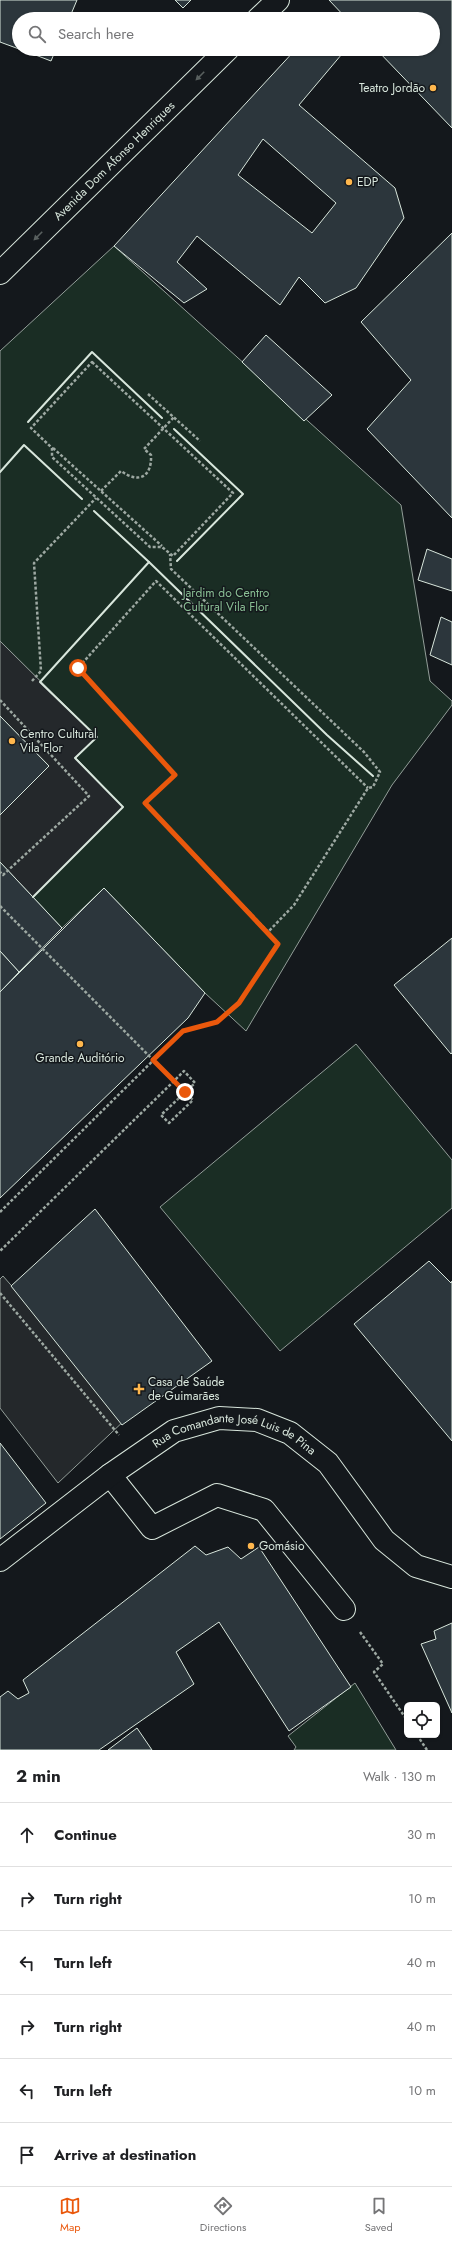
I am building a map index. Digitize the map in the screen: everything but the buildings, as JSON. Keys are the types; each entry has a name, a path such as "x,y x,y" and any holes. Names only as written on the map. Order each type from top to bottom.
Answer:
{"street":[{"path":"265,12 278,0"},
{"name":"Avenida Dom Afonso Henriques","path":"0,273 221,56"},
{"name":"Rua Comandante José Luis de Pina","path":"0,1560 110,1475 174,1431 219,1418 257,1420 290,1433 328,1463 384,1540 416,1566 452,1577"},
{"path":"110,1475 152,1528 217,1495 264,1510 344,1609"}],"path":[{"path":"170,554 173,556 233,493 92,362 31,428 162,546 170,554 171,569 364,752 380,772 373,787 368,788 294,905 268,932"},
{"path":"148,394 200,441"},
{"path":"101,491 121,471 129,477 140,478 147,474 152,465 151,456 144,449 174,418"},
{"path":"52,448 52,456 150,547 162,546"},
{"path":"32,681 41,671 34,563 96,498"},
{"path":"0,1212 183,1031 217,1022 239,1003 278,944 145,803 175,775 78,668 156,581 368,788"},
{"path":"0,700 89,796 3,875 0,872"},
{"path":"0,906 153,1060 174,1081 185,1092 193,1100 169,1123 161,1115 185,1092 195,1083 184,1071 174,1081 0,1250"},
{"path":"0,1293 124,1442"},
{"path":"344,1609 383,1664 374,1672 404,1716"},
{"path":"419,1738 427,1750"}],"green space":[{"name":"Jardim do Centro Cultural Vila Flor","path":"114,246 401,505 430,681 452,701 452,705 392,785 246,1031 205,993 104,888 62,928 33,897 123,807 75,758 96,737 0,641 0,351"},
{"path":"356,1044 452,1160 452,1208 280,1351 160,1207"},
{"path":"355,1683 396,1750 294,1750 296,1747 288,1736"}],"shaded area":[{"path":"0,641 97,737 76,758 123,807 33,897 0,862 0,815 49,766 0,716"},
{"path":"3,1276 127,1418 58,1483 0,1408 0,1279"}],"wall":[{"path":"28,422 92,352 162,418"},
{"path":"174,429 243,494 177,561"},
{"path":"0,472 24,445 82,499"},
{"path":"33,897 123,807 75,758 97,737 40,682 149,562 94,511"},
{"path":"149,562 327,735 373,776"}],"place":[{"name":"Teatro Jordão","path":"433,88"},
{"name":"EDP","path":"349,182"},
{"name":"Centro Cultural Vila Flor","path":"12,741"},
{"name":"Grande Auditório","path":"80,1044"},
{"name":"Casa de Saúde de Guimarães","path":"139,1389"},
{"name":"Gomásio","path":"251,1546"}],"route":[{"path":"78,668 175,775 145,803 278,944 239,1003 217,1022 183,1031 153,1060 185,1092"}]}
